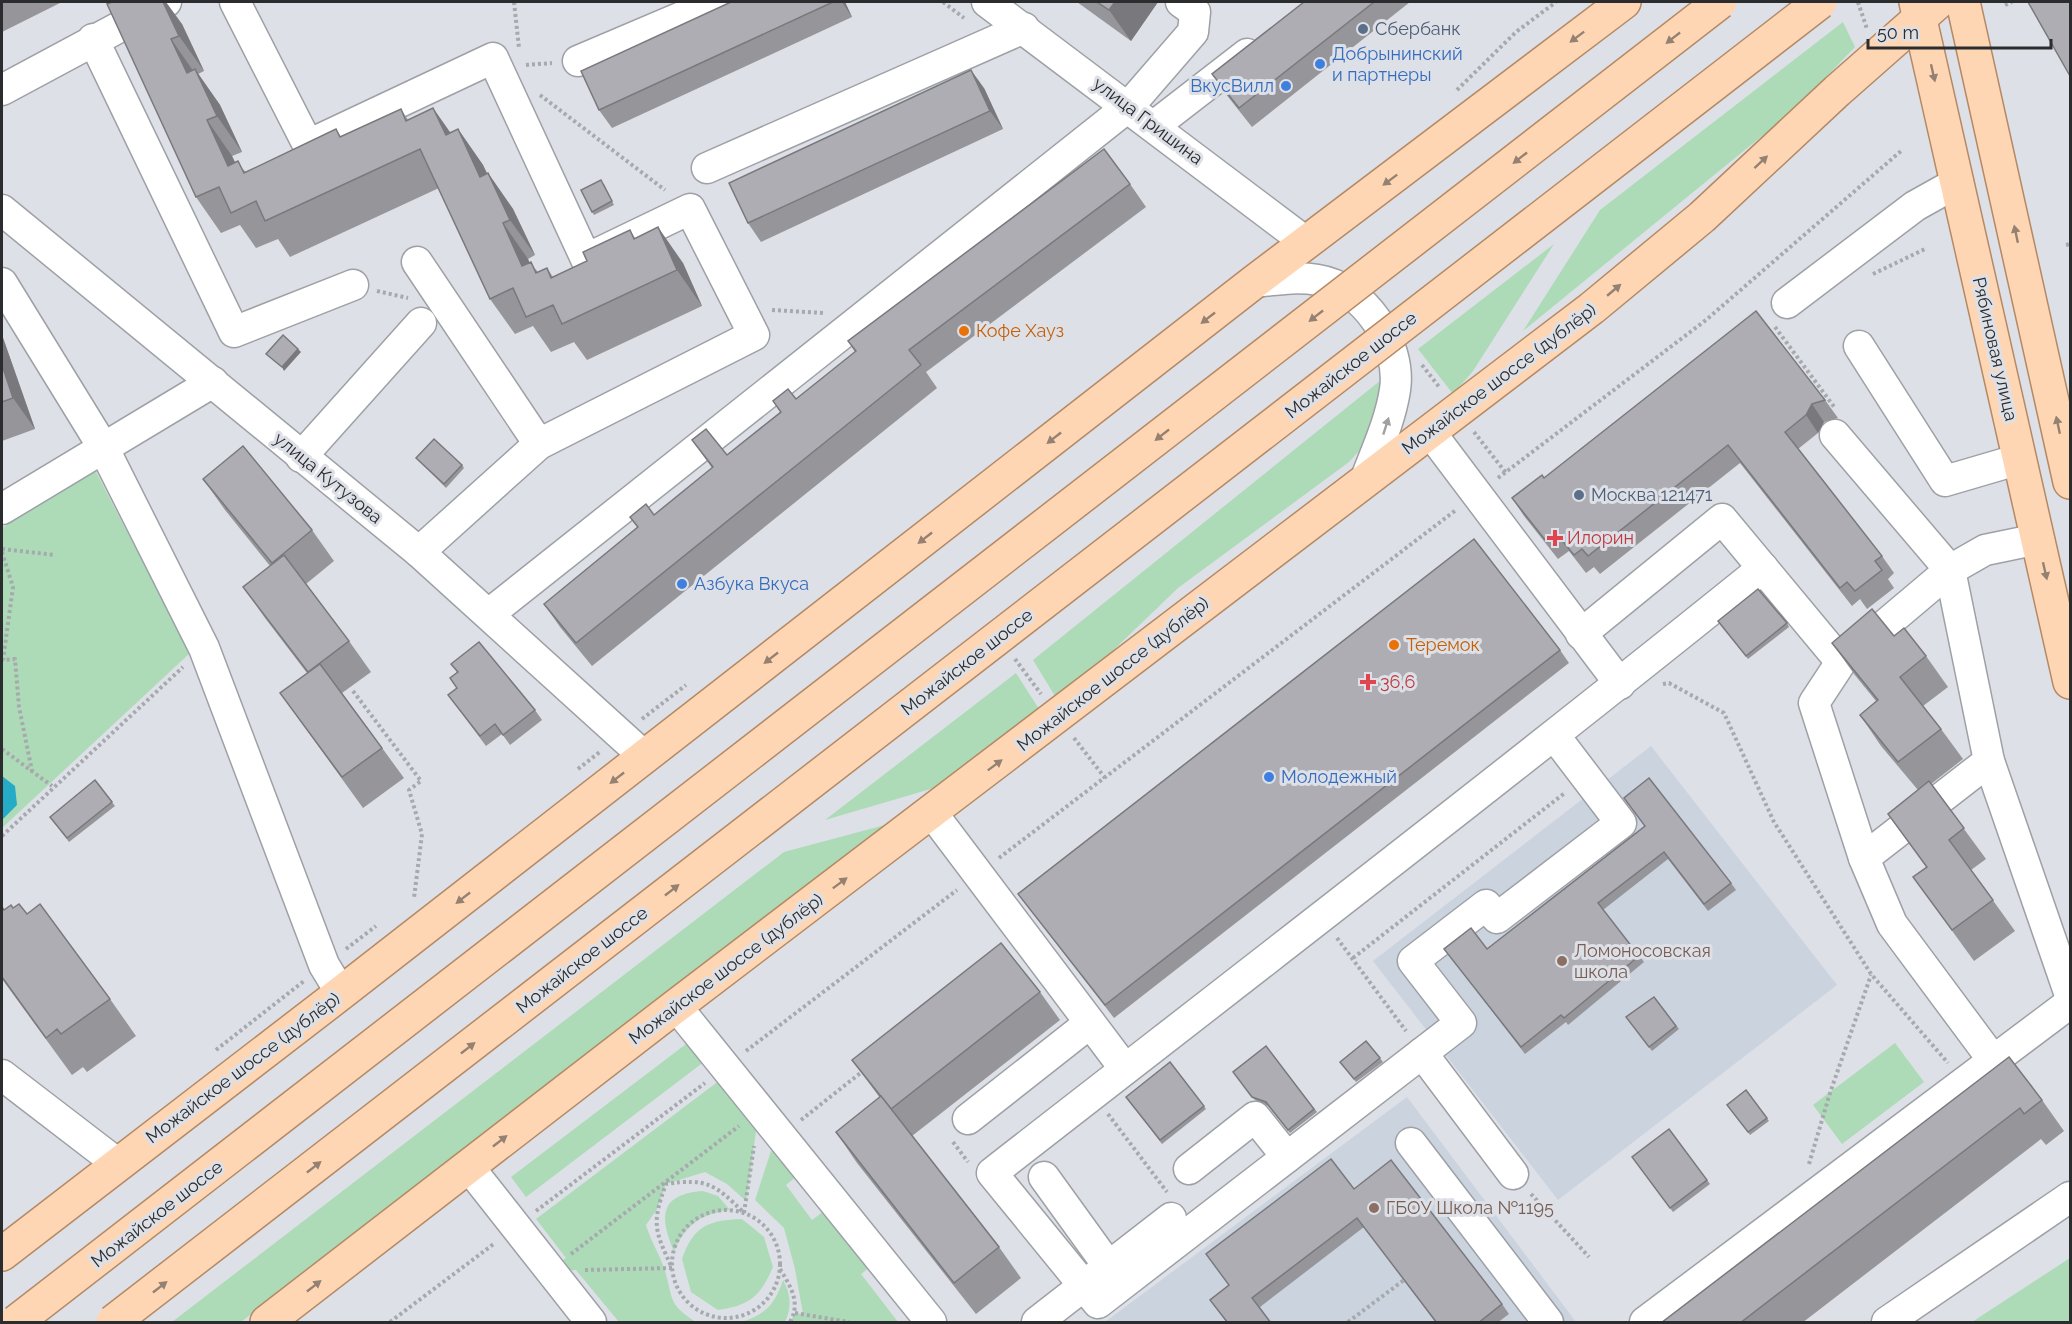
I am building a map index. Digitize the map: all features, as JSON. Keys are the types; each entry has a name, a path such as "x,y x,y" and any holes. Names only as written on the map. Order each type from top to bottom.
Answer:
{"main road":[{"name":"Можайское шоссе (дублёр)","path":"2,1254 1254,282 1624,2"},
{"name":"Можайское шоссе","path":"16,1323 1720,2"},
{"name":"Можайское шоссе","path":"113,1323 1820,2"},
{"path":"1963,2 2070,482"},
{"name":"Можайское шоссе (дублёр)","path":"267,1323 675,1006 932,813 1592,308 1702,217 1925,6"},
{"name":"Рябиновая улица","path":"1925,6 1958,182 2070,682"}],"street":[{"path":"2,90 93,39 166,2"},
{"path":"235,2 308,145 493,58 586,259 690,209 754,335 539,444 419,552"},
{"path":"578,61 717,2"},
{"name":"улица Гришина","path":"987,2 1130,106 1306,243"},
{"path":"489,614 1130,106 1193,32 1195,12 1183,2"},
{"path":"707,168 1024,28"},
{"path":"1154,126 1267,38"},
{"path":"93,39 234,332 353,285"},
{"path":"1779,313 1915,206 1958,182"},
{"name":"улица Кутузова","path":"2,210 419,552 644,756"},
{"path":"417,262 539,444"},
{"path":"1254,282 1291,278 1319,280 1345,290 1365,307 1381,327 1392,353 1395,387 1387,425 1365,481"},
{"path":"2,283 103,447 204,648 324,965 341,993"},
{"path":"301,457 422,323"},
{"path":"1859,346 1946,481 2020,459"},
{"path":"2,509 213,382"},
{"path":"1430,432 1620,684"},
{"path":"1835,435 1950,570 1989,761 2070,995"},
{"path":"1581,634 1722,519 1841,662"},
{"path":"1993,1060 1892,924 1864,858 1814,703 1841,662 1950,570 1985,550 2038,539"},
{"path":"1183,1223 1098,1303 993,1173 1620,684 1763,568"},
{"path":"1048,1319 1109,1267 1287,1157 1461,1023 1413,961 1486,904 1497,918 1621,823 1554,735"},
{"path":"1864,858 1989,761"},
{"path":"932,813 1125,1069"},
{"path":"1645,1323 2070,1003"},
{"path":"675,1006 931,1323"},
{"path":"968,1119 1090,1023"},
{"path":"1422,1053 1513,1174"},
{"path":"2,1075 118,1164"},
{"path":"1189,1168 1255,1117 1287,1157"},
{"path":"1411,1143 1548,1323"},
{"path":"468,1166 514,1228 591,1323"},
{"path":"1044,1177 1109,1267"},
{"path":"1887,1323 2070,1197"}],"path":[{"path":"514,2 520,55"},
{"path":"1454,93 1516,32 1556,2"},
{"path":"1858,2 1869,33"},
{"path":"2005,6 2012,2"},
{"path":"521,66 578,61"},
{"path":"532,88 690,209"},
{"path":"390,1323 1706,320 1901,151"},
{"path":"1863,278 1925,249"},
{"path":"353,285 448,308"},
{"path":"741,309 825,313 842,333"},
{"path":"1779,313 1848,425 1835,435"},
{"path":"32,771 20,707 15,659 3,660 13,587 2,550 55,555"},
{"path":"2,836 52,786 180,669"},
{"path":"1620,684 1669,684 1724,712 1774,822 1871,974 1965,1082"},
{"path":"353,690 421,781 410,790 422,834 414,898"},
{"path":"2,749 52,786"},
{"path":"1353,958 1586,777"},
{"path":"1321,916 1422,1053"},
{"path":"1796,1209 1830,1092 1871,974"},
{"path":"794,1126 868,1067"},
{"path":"1093,1095 1183,1223"},
{"path":"549,1271 759,1111"},
{"path":"744,1213 759,1111"},
{"path":"1513,1174 1590,1257"},
{"path":"694,1180 721,1190 744,1213 760,1222 772,1235 779,1251 780,1269 776,1284 768,1298 757,1309 742,1316 727,1318 711,1316 696,1309 684,1298 676,1284 672,1268 656,1232 657,1209 666,1184 694,1180"},
{"path":"672,1268 674,1251 681,1235 692,1222 719,1211 744,1213"},
{"path":"549,1271 672,1268"},
{"path":"780,1269 795,1293 795,1313 790,1323"},
{"path":"1348,1323 1404,1280"},
{"path":"795,1313 849,1323"},
{"path":"711,1316 718,1323"}],"shaded area":[{"path":"1651,746 1837,985 1558,1200 1373,961"},
{"name":"ГБОУ Школа №1195","path":"1407,1097 1576,1322 1105,1322"}],"green space":[{"path":"1843,22 1855,47 1795,109 1523,331 1600,210"},
{"path":"1554,244 1473,371 1453,394 1418,349"},
{"path":"1386,376 1370,439 1349,462 1178,588 1101,662 1055,696 1033,660"},
{"path":"95,470 190,653 2,828 2,528"},
{"path":"1016,673 1039,709 934,788 825,820"},
{"path":"885,825 241,1322 172,1322 784,852"},
{"path":"698,1035 713,1055 526,1197 511,1177"},
{"path":"1895,1043 1924,1082 1842,1144 1813,1105"},
{"path":"728,1074 759,1111 746,1201 727,1184 705,1172 666,1184 657,1209 646,1225 664,1268 672,1299 680,1310 696,1322 619,1322 576,1270 549,1271 566,1258 536,1219"},
{"path":"771,1151 790,1156 803,1171 786,1185 812,1220 832,1205 877,1262 861,1274 898,1322 790,1322 795,1313 803,1314 795,1269 784,1228 755,1200"},
{"path":"703,1191 718,1196 730,1210 711,1214 689,1227 674,1251 666,1227 667,1209 678,1197"},
{"path":"742,1219 764,1237 773,1267 763,1286 753,1298 718,1310 691,1292 682,1259 691,1239 704,1227 720,1221"},
{"path":"2070,1258 2070,1322 1972,1322"},
{"path":"783,1280 790,1301 785,1322 742,1322 763,1312 773,1302"}],"water":[{"path":"2,776 15,786 17,805 2,820"}],"building":[{"path":"112,2 163,2 179,36 171,39 187,73 195,69 217,116 207,120 228,166 238,161 244,173 336,129 340,137 401,109 406,121 433,108 446,135 458,129 480,177 488,173 510,220 503,223 522,266 531,262 536,273 547,268 551,278 587,261 583,252 630,230 634,239 658,227 677,270 562,324 553,305 526,317 513,288 490,299 420,149 265,221 256,201 231,213 219,187 196,197 107,4"},
{"path":"731,2 833,2 599,110 581,71"},
{"path":"1097,2 1115,2 1109,10"},
{"path":"1304,2 1374,2 1239,108 1212,74"},
{"path":"2028,2 2070,2 2070,76"},
{"path":"971,70 990,111 748,223 729,183"},
{"path":"1104,149 1130,184 909,350 921,365 576,643 544,604 638,527 630,517 646,504 654,515 713,467 692,440 706,429 727,455 781,412 773,401 788,389 796,399 856,351 848,341"},
{"path":"601,180 612,201 592,212 581,190"},
{"path":"1756,311 1825,400 1812,404 1806,415 1785,432 1882,556 1875,561 1882,570 1855,591 1847,582 1840,588 1728,445 1588,556 1582,549 1574,555 1556,533 1546,541 1512,498 1542,475 1544,478"},
{"path":"283,335 298,349 282,367 266,354"},
{"path":"2,365 13,398 2,402"},
{"path":"434,439 462,465 444,484 416,458"},
{"path":"243,446 312,530 272,563 203,479"},
{"name":"Молодежный","path":"1474,539 1560,650 1105,1005 1018,894"},
{"path":"284,555 349,641 308,672 243,587"},
{"path":"1758,589 1787,623 1746,656 1718,621"},
{"path":"1872,609 1894,636 1904,628 1926,656 1900,677 1941,729 1898,762 1860,715 1878,700 1832,643"},
{"path":"479,642 535,710 503,735 495,724 480,736 448,695 457,688 450,678 458,672 451,664"},
{"path":"320,664 382,748 342,777 280,693"},
{"path":"1649,778 1731,883 1704,904 1664,852 1598,903 1639,956 1564,1018 1561,1015 1521,1047 1444,949 1471,928 1487,949 1645,826 1624,798"},
{"path":"95,780 112,802 67,838 50,817"},
{"path":"1929,781 1964,828 1949,840 1993,900 1952,930 1913,877 1927,867 1888,814"},
{"path":"19,904 27,914 40,904 110,999 61,1034 57,1029 46,1038 2,977 2,907 4,910 11,905 13,908"},
{"path":"1001,943 1040,992 891,1109 852,1060"},
{"path":"1654,997 1676,1026 1649,1047 1626,1017"},
{"path":"1366,1041 1380,1058 1354,1079 1340,1062"},
{"path":"1266,1046 1314,1109 1288,1130 1266,1102 1252,1097 1233,1072"},
{"path":"2009,1057 2042,1100 2024,1114 2020,1108 1740,1323 1661,1323"},
{"path":"1170,1062 1204,1106 1160,1140 1126,1097"},
{"path":"1746,1090 1767,1118 1748,1132 1727,1105"},
{"path":"881,1096 999,1247 954,1283 836,1132"},
{"path":"1669,1129 1707,1180 1670,1208 1632,1157"},
{"path":"1331,1159 1354,1189 1391,1160 1502,1304 1478,1323 1437,1323 1357,1218 1252,1298 1271,1323 1228,1323 1210,1300 1229,1285 1206,1254"}],"place":[{"name":"Сбербанк","path":"1363,29"},
{"name":"Добрынинский и партнеры","path":"1320,64"},
{"name":"ВкусВилл","path":"1286,86"},
{"name":"Кофе Хауз","path":"964,331"},
{"name":"Москва 121471","path":"1579,495"},
{"name":"Илорин","path":"1555,538"},
{"name":"Азбука Вкуса","path":"682,584"},
{"name":"Теремок","path":"1394,645"},
{"name":"36,6","path":"1368,682"},
{"name":"Молодежный","path":"1269,777"},
{"name":"Ломоносовская школа","path":"1562,961"},
{"name":"ГБОУ Школа №1195","path":"1374,1208"}]}
